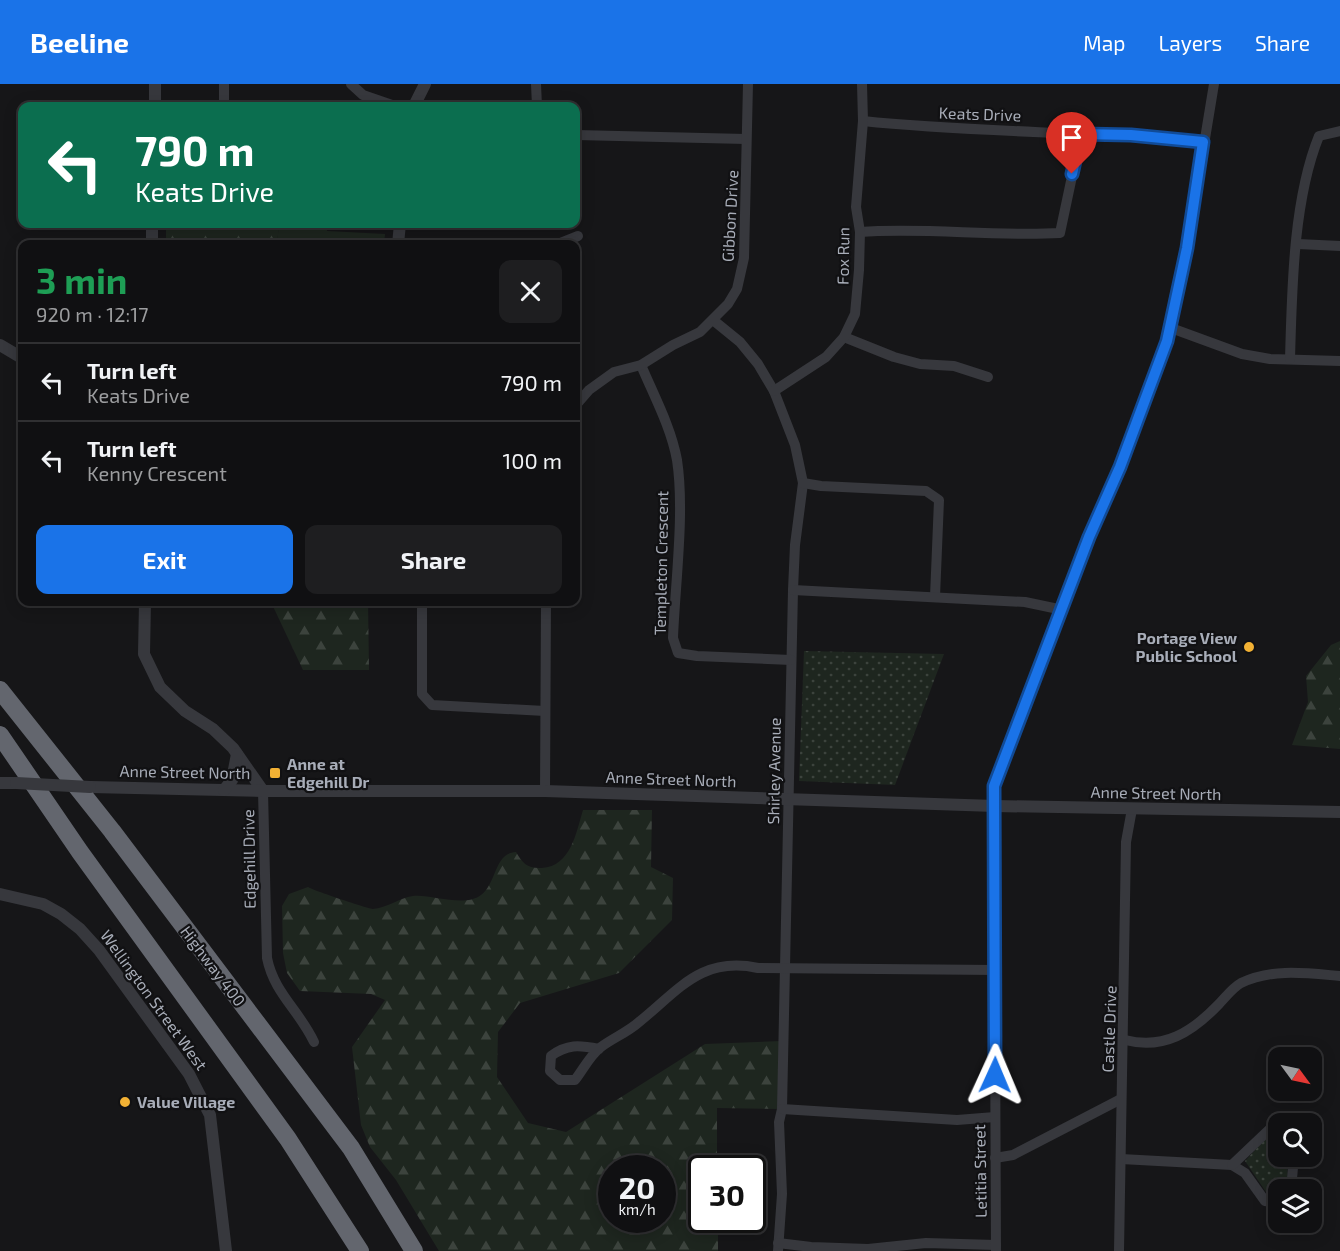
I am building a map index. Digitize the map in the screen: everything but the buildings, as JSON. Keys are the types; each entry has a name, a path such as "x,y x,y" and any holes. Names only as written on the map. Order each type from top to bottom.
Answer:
{"highway":[{"name":"Highway 400","path":"0,690 112,831 351,1148 414,1251"},
{"path":"0,735 80,852 288,1139 360,1251"}],"street":[{"path":"155,84 155,102"},
{"path":"224,84 224,102"},
{"path":"351,84 363,95 383,102"},
{"path":"416,102 425,84"},
{"path":"536,84 537,102"},
{"name":"Gibbon Drive","path":"580,400 589,390 614,372 641,365 673,345 700,332 728,304 737,289 744,258 748,167 746,139 748,84"},
{"name":"Fox Run","path":"774,391 826,357 844,337 855,315 860,232 856,207 863,121 862,84"},
{"name":"Letitia Street","path":"996,1248 994,1117 997,970 994,786 1089,537 1120,467 1171,328 1174,298 1187,248 1214,84"},
{"name":"Keats Drive","path":"863,121 926,128 964,127 1131,135 1203,142"},
{"path":"1290,359 1293,276 1298,229 1312,152 1319,135 1340,131"},
{"path":"860,232 882,230 1011,236 1060,232 1081,134"},
{"path":"580,135 746,139"},
{"path":"568,240 578,236"},
{"path":"1298,244 1340,246"},
{"name":"Shirley Avenue","path":"713,320 740,342 758,364 774,391 795,445 803,483 795,545 793,590 782,1109 779,1122 782,1194 778,1247"},
{"path":"1171,328 1242,354 1340,361"},
{"path":"844,337 894,357 920,364 954,366 988,377"},
{"path":"0,345 18,356"},
{"name":"Templeton Crescent","path":"641,365 669,432 677,460 679,524 673,639 678,652 697,656 791,660"},
{"path":"803,483 821,486 926,491 939,500 935,597"},
{"path":"793,590 1025,602 1063,610"},
{"name":"Edgehill Drive","path":"145,606 144,654 160,687 185,711 213,729 237,754 263,791 267,958 271,978 308,1029 314,1042"},
{"path":"422,606 422,694 432,705 545,711"},
{"path":"545,791 546,606"},
{"path":"224,790 232,780 237,754"},
{"name":"Anne Street North","path":"0,783 263,791 545,791 995,806 1340,812"},
{"name":"Castle Drive","path":"1119,1251 1121,1099 1125,1040 1126,842 1132,809"},
{"name":"Wellington Street West","path":"0,894 43,904 80,929 99,950 189,1074 210,1115 226,1251"},
{"path":"599,1049 578,1045 562,1048 551,1056 550,1071 560,1080 575,1080 599,1049 638,1024 690,978 711,968 743,964 759,968 997,970"},
{"path":"1125,1040 1139,1044 1176,1039 1199,1025 1238,984 1264,974 1292,972 1340,976"},
{"path":"995,1158 1012,1155 1121,1099"},
{"path":"782,1109 957,1120 994,1117"},
{"path":"1232,1165 1268,1131"},
{"path":"1121,1159 1232,1165 1245,1173 1265,1201 1268,1201"},
{"path":"778,1247 868,1249 926,1244 996,1248"}],"green space":[{"path":"166,228 279,228 277,240 166,240"},
{"path":"279,228 327,228 327,231 385,234 384,240 277,240"},
{"path":"273,606 368,606 369,670 303,670"},
{"path":"1340,641 1340,749 1292,745 1308,702 1306,676 1331,645"},
{"path":"804,651 944,654 895,785 799,781"},
{"path":"583,810 652,810 651,867 673,878 672,920 619,973 520,1003 498,1032 497,1077 528,1123 566,1132 705,1044 782,1041 781,1109 717,1108 717,1155 688,1155 688,1233 718,1233 718,1251 439,1251 396,1180 370,1147 361,1125 352,1047 385,1000 371,994 300,991 287,973 283,953 282,906 289,894 308,887 373,909 413,896 457,901 474,899 486,890 503,857 516,852 529,866 542,868 552,866 566,855 575,838"},
{"path":"1268,1136 1268,1167 1287,1167 1288,1179 1268,1179 1268,1195 1245,1161"}],"place":[{"name":"Portage View Public School","path":"1249,647"},
{"name":"Anne at Edgehill Dr","path":"275,773"},
{"name":"Value Village","path":"125,1102"}],"route":[{"path":"995,1075 997,970 994,786 1089,537 1120,467 1167,341 1171,328 1174,298 1187,248 1203,142 1131,135 1081,134 1072,174"}]}
